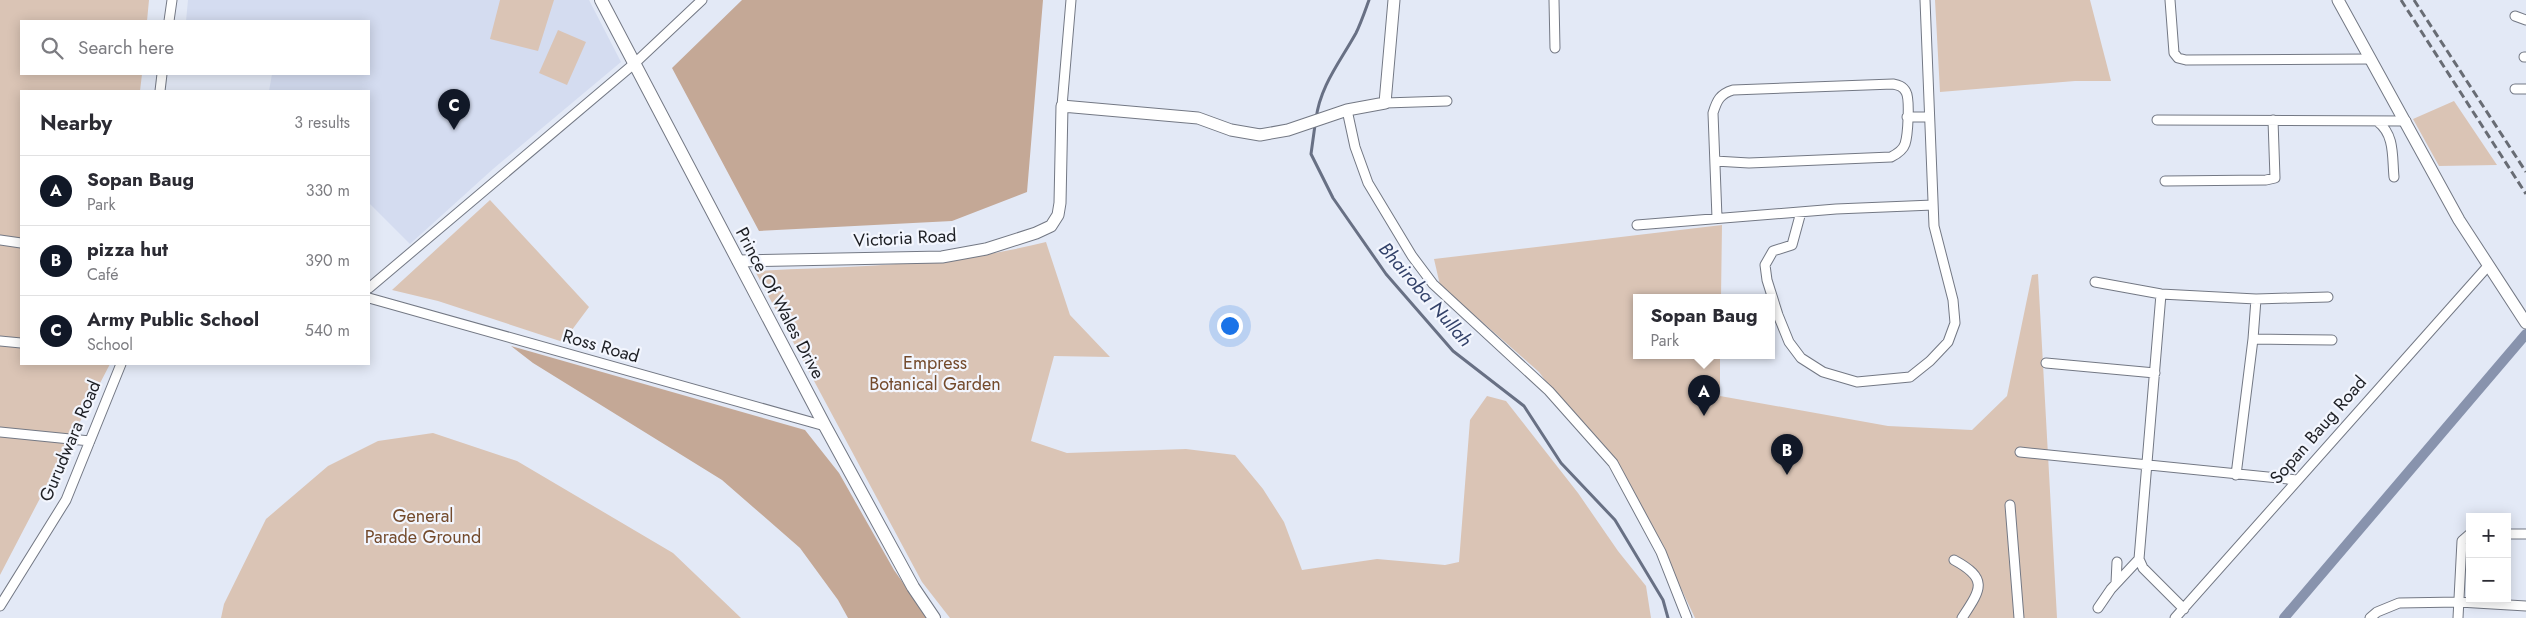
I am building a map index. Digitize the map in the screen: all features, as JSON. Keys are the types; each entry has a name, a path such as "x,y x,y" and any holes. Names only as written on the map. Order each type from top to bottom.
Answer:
{"main road":[{"name":"Prince Of Wales Drive","path":"602,0 825,426 913,587 934,618"}],"street":[{"path":"169,20 172,0"},
{"path":"370,287 635,63 702,0"},
{"name":"Victoria Road","path":"738,261 942,257 986,249 1051,226 1058,215 1060,203 1062,106 1071,0"},
{"path":"1385,103 1394,0"},
{"path":"1554,0 1555,48"},
{"path":"1775,305 1789,342 1801,358 1823,372 1857,382 1910,377 1930,361 1948,342 1955,323 1954,300 1937,241 1933,205 1928,117 1925,0"},
{"path":"2170,0 2174,53 2178,58 2186,60 2370,59"},
{"path":"2338,0 2459,220 2525,322"},
{"path":"2515,16 2526,20"},
{"path":"160,90 162,75"},
{"path":"1715,161 1749,163 1892,157 1900,152 1905,144 1906,91 1900,85 1893,84 1733,90 1724,93 1717,100 1713,113 1717,218"},
{"path":"2516,89 2526,89"},
{"path":"1062,106 1198,118 1231,130 1252,134 1272,134 1346,110 1385,103 1447,101"},
{"path":"1346,110 1355,148 1368,183 1412,256 1433,284 1550,391 1613,463 1661,552 1688,618"},
{"path":"1907,117 1928,117"},
{"path":"2157,120 2406,121"},
{"path":"2165,181 2266,180 2275,178 2273,120"},
{"path":"2378,122 2387,129 2390,138 2394,176"},
{"path":"1638,225 1801,212 1933,205"},
{"path":"1771,294 1765,264 1773,251 1792,245 1801,212"},
{"path":"0,240 20,243"},
{"name":"Sopan Baug Road","path":"2175,618 2488,266"},
{"path":"2095,282 2161,294 2256,299 2328,297"},
{"path":"2161,294 2138,560 2143,568 2184,609"},
{"name":"Ross Road","path":"370,298 825,426"},
{"path":"2236,475 2253,339 2256,299"},
{"path":"2253,339 2332,340"},
{"path":"0,341 20,343"},
{"path":"2046,362 2155,373"},
{"name":"Gurudwara Road","path":"0,606 66,500 119,365"},
{"path":"0,432 90,441"},
{"path":"2020,452 2297,480"},
{"path":"2010,505 2019,618"},
{"path":"2511,534 2526,534"},
{"path":"2458,618 2462,541 2466,538"},
{"path":"1954,560 1972,570 1977,580 1977,598 1962,618"},
{"path":"2098,608 2116,583 2138,560"},
{"path":"2116,583 2117,562"},
{"path":"2370,618 2377,612 2399,603 2459,602 2526,606"}],"shaded area":[{"path":"188,0 589,0 621,62 493,169 410,244 370,204 370,90 269,90 272,75 370,75 370,20 186,20"},
{"path":"742,0 1043,0 1027,192 952,221 759,231 672,68"},
{"path":"511,346 805,430 839,473 894,570 928,618 848,618 838,600 800,548 722,480 533,363"}],"green space":[{"path":"0,0 149,0 147,20 20,20 20,75 142,75 140,90 20,90 20,365 109,365 0,575"},
{"path":"500,0 554,0 538,51 490,39"},
{"path":"1935,0 2090,0 2111,81 2075,81 1940,92"},
{"path":"558,30 586,42 567,85 539,73"},
{"path":"2454,101 2497,165 2439,166 2413,119"},
{"path":"490,200 589,307 563,342 438,301 392,290"},
{"path":"1722,225 1721,294 1633,294 1633,359 1720,359 1720,396 1888,426 1972,430 2007,396 2032,275 2038,274 2057,618 1695,618 1659,542 1611,458 1565,407 1539,372 1440,285 1434,259"},
{"name":"Empress Botanical Garden","path":"1046,242 1070,315 1110,357 1054,356 1031,441 1067,453 1186,449 1235,455 1263,489 1284,522 1302,570 1377,559 1445,565 1459,562 1470,420 1487,396 1506,401 1578,493 1618,551 1646,586 1651,618 950,618 922,582 755,271 902,264 974,256"},
{"name":"General Parade Ground","path":"433,433 517,461 673,553 741,618 221,618 224,604 266,519 328,466 378,441"}],"waterway":[{"name":"Bhairoba Nullah","path":"1316,119 1326,85 1356,33 1369,0"},
{"name":"Bhairoba Nullah","path":"1315,125 1311,154 1333,198 1386,274 1453,351 1524,406 1561,463 1615,520 1663,600 1668,618"},
{"path":"2284,618 2526,334"}],"railway":[{"path":"2401,0 2526,194"},
{"path":"2414,0 2526,172"}],"place":[{"name":"Army Public School","path":"454,130"},
{"name":"Sopan Baug","path":"1704,416"},
{"name":"pizza hut","path":"1787,475"}]}
